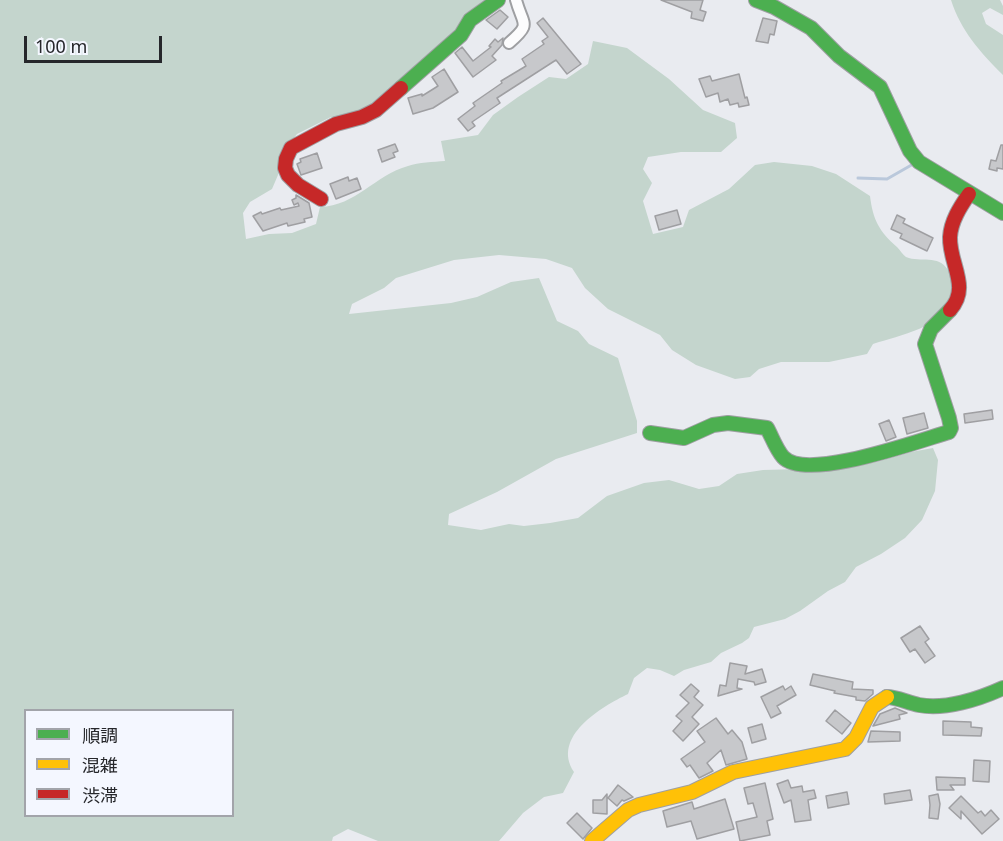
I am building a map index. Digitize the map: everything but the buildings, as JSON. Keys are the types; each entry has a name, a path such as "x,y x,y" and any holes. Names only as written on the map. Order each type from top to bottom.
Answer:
{"street":[{"path":"321,198 294,184 285,164 291,148 336,124 362,117 376,110 461,34 470,20 498,0"},
{"path":"509,43 525,26 516,0"},
{"path":"756,0 774,7 811,28 839,56 880,87 910,151 919,162 1003,213"},
{"path":"650,433 688,437 706,428 727,422 759,426 767,428 783,457 793,463 807,465 848,461 949,432 951,428 949,418 925,344 926,334 950,311 960,292 960,280 951,253 951,222 969,194"},
{"path":"592,841 628,810 639,805 692,792 733,772 790,762 845,748 856,738 872,707 888,696 910,703 935,706 993,693 1003,688"}],"shaded area":[{"path":"0,0 490,0 419,67 352,121 331,117 297,134 284,150 272,189 250,202 243,213 246,239 269,234 292,233 316,224 320,207 333,205 355,196 396,170 417,164 445,161 441,141 478,135 493,115 549,77 566,79 588,64 593,41 627,48 669,79 703,110 735,123 737,138 721,152 681,152 648,157 643,169 652,183 643,201 653,234 683,227 689,210 729,189 755,165 774,162 812,166 836,174 870,196 878,224 906,257 934,260 944,265 950,273 953,290 947,307 940,316 920,329 873,344 867,354 829,362 781,362 759,369 750,377 735,379 696,365 672,350 660,335 608,309 585,288 572,268 546,259 499,255 454,260 396,278 384,288 352,304 349,314 451,303 477,297 511,282 539,278 557,321 578,331 589,344 618,358 637,421 637,433 556,459 497,492 449,514 448,525 481,530 509,524 524,526 578,518 607,496 644,483 669,480 699,489 719,486 737,474 763,470 837,468 876,462 933,448 938,460 935,491 922,520 905,538 856,567 845,582 800,611 785,619 754,627 749,638 721,653 711,662 684,670 674,676 647,668 634,678 628,694 593,715 574,735 569,747 569,759 574,772 563,793 544,797 523,813 499,841 378,841 348,829 333,837 332,841 0,841"},
{"path":"951,0 1000,0 1003,15 990,8 982,13 986,24 1003,35 1003,75 972,40 960,22"}],"waterway":[{"path":"858,178 887,179 915,163"}],"traffic: fast":[{"path":"401,88 461,35 470,20 498,0"},
{"path":"756,0 774,7 811,28 839,56 880,87 910,151 919,162 1003,213"},
{"path":"650,433 684,438 713,425 728,423 767,428 783,457 795,463 814,465 863,457 949,432 951,428 949,418 925,344 931,329 950,310"},
{"path":"887,697 919,705 940,706 973,700 1003,688"}],"traffic: slow":[{"path":"592,841 628,810 639,805 692,792 733,772 845,749 856,738 872,707 887,697"}],"traffic: jam":[{"path":"321,199 298,185 288,175 285,168 291,148 336,124 362,117 376,110 401,88"},
{"path":"950,310 959,293 958,275 950,237 952,225 969,194"}]}
